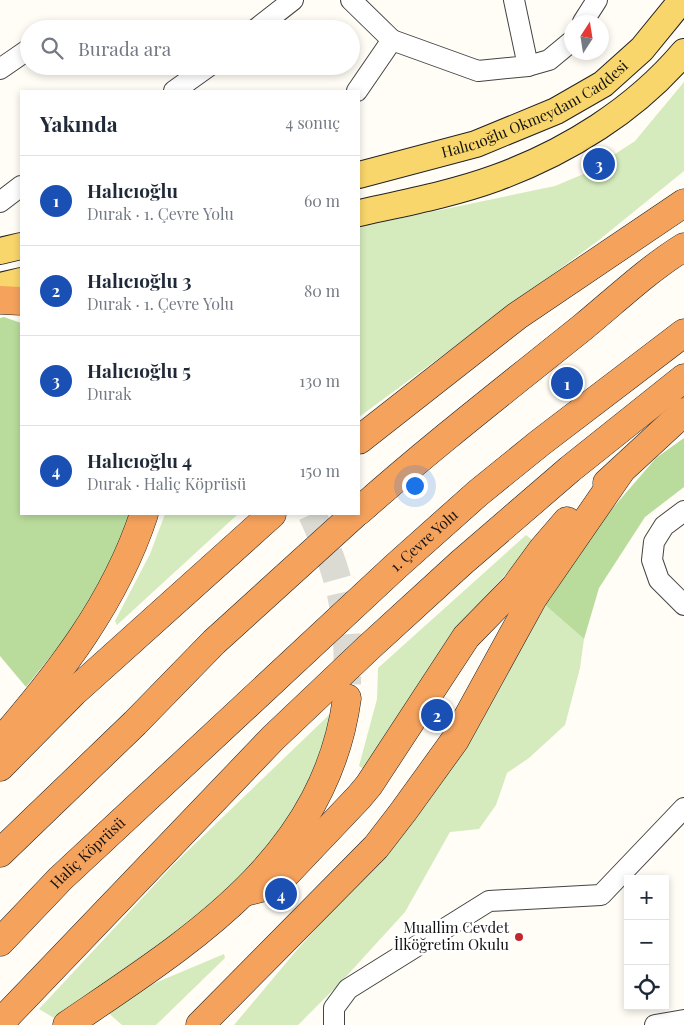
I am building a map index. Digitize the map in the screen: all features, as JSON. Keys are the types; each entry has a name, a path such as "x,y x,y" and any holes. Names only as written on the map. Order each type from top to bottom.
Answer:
{"highway":[{"path":"360,439 517,316 684,203"},
{"path":"360,510 496,394 584,326 634,284 684,247"},
{"path":"0,300 20,301"},
{"name":"1. Çevre Yolu","path":"179,768 329,627 478,493 684,332"},
{"path":"0,1023 273,738 461,563 570,469 684,378"},
{"path":"245,892 268,886 284,876 359,797 369,786 466,637 515,587 542,550 595,492 620,472 684,412"},
{"path":"200,1025 376,847 403,812 455,740 528,606 620,472"},
{"path":"0,742 46,689 74,652 112,589 144,515"},
{"path":"0,767 96,672 271,515"},
{"path":"0,854 135,723 214,642 354,515"},
{"path":"67,1025 170,955 204,929 245,892 279,852 319,792 336,750 347,698"},
{"name":"Haliç Köprüsü","path":"0,942 60,878 179,768"}],"main road":[{"name":"Halıcıoğlu Okmeydanı Caddesi","path":"360,175 476,144 556,111 610,79 642,49 682,0"},
{"path":"360,213 441,194 496,178 572,144 616,115 655,82 684,52"},
{"path":"0,251 20,246"},
{"path":"0,286 20,281"}],"street":[{"path":"267,20 293,0"},
{"path":"351,0 392,40 478,71 528,66 549,60 564,48"},
{"path":"514,0 528,66"},
{"path":"587,15 597,0"},
{"path":"358,90 392,40"},
{"path":"0,69 20,55"},
{"path":"175,90 196,75"},
{"path":"0,202 20,187"},
{"path":"684,511 664,526 654,542 652,560 659,580 684,605"},
{"path":"334,1025 334,1008 348,990 489,901 602,895 684,808"},
{"path":"655,1025 684,1020"}],"green space":[{"path":"684,82 684,171 599,240 360,416 360,227 555,186 586,173 635,141"},
{"path":"4,317 20,323 20,515 130,515 122,542 94,602 26,687 0,656 0,318"},
{"path":"684,438 684,487 645,517 599,588 584,639 544,604 605,517 656,458"},
{"path":"165,515 237,515 117,625 115,621 150,554"},
{"path":"526,535 535,542 465,619 365,770 359,766 377,699 378,668"},
{"path":"544,604 584,639 580,668 565,725 529,758 507,773 496,805 479,829 450,832 405,912 342,981 298,1025 234,1025 296,951 427,804"},
{"path":"330,714 323,745 306,791 281,832 257,860 204,911 115,977 54,1018 39,1009 174,864"},
{"path":"224,954 225,958 156,1025 122,1025 105,1010 148,986"}],"tunnel":[{"path":"312,515 330,557 342,596 347,637 347,684"}],"place":[{"name":"Halıcıoğlu 5","path":"599,164"},
{"name":"Halıcıoğlu","path":"567,383"},
{"name":"Halıcıoğlu 3","path":"437,715"},
{"name":"Halıcıoğlu 4","path":"281,894"},
{"name":"Muallim Cevdet İlköğretim Okulu","path":"519,937"}]}
